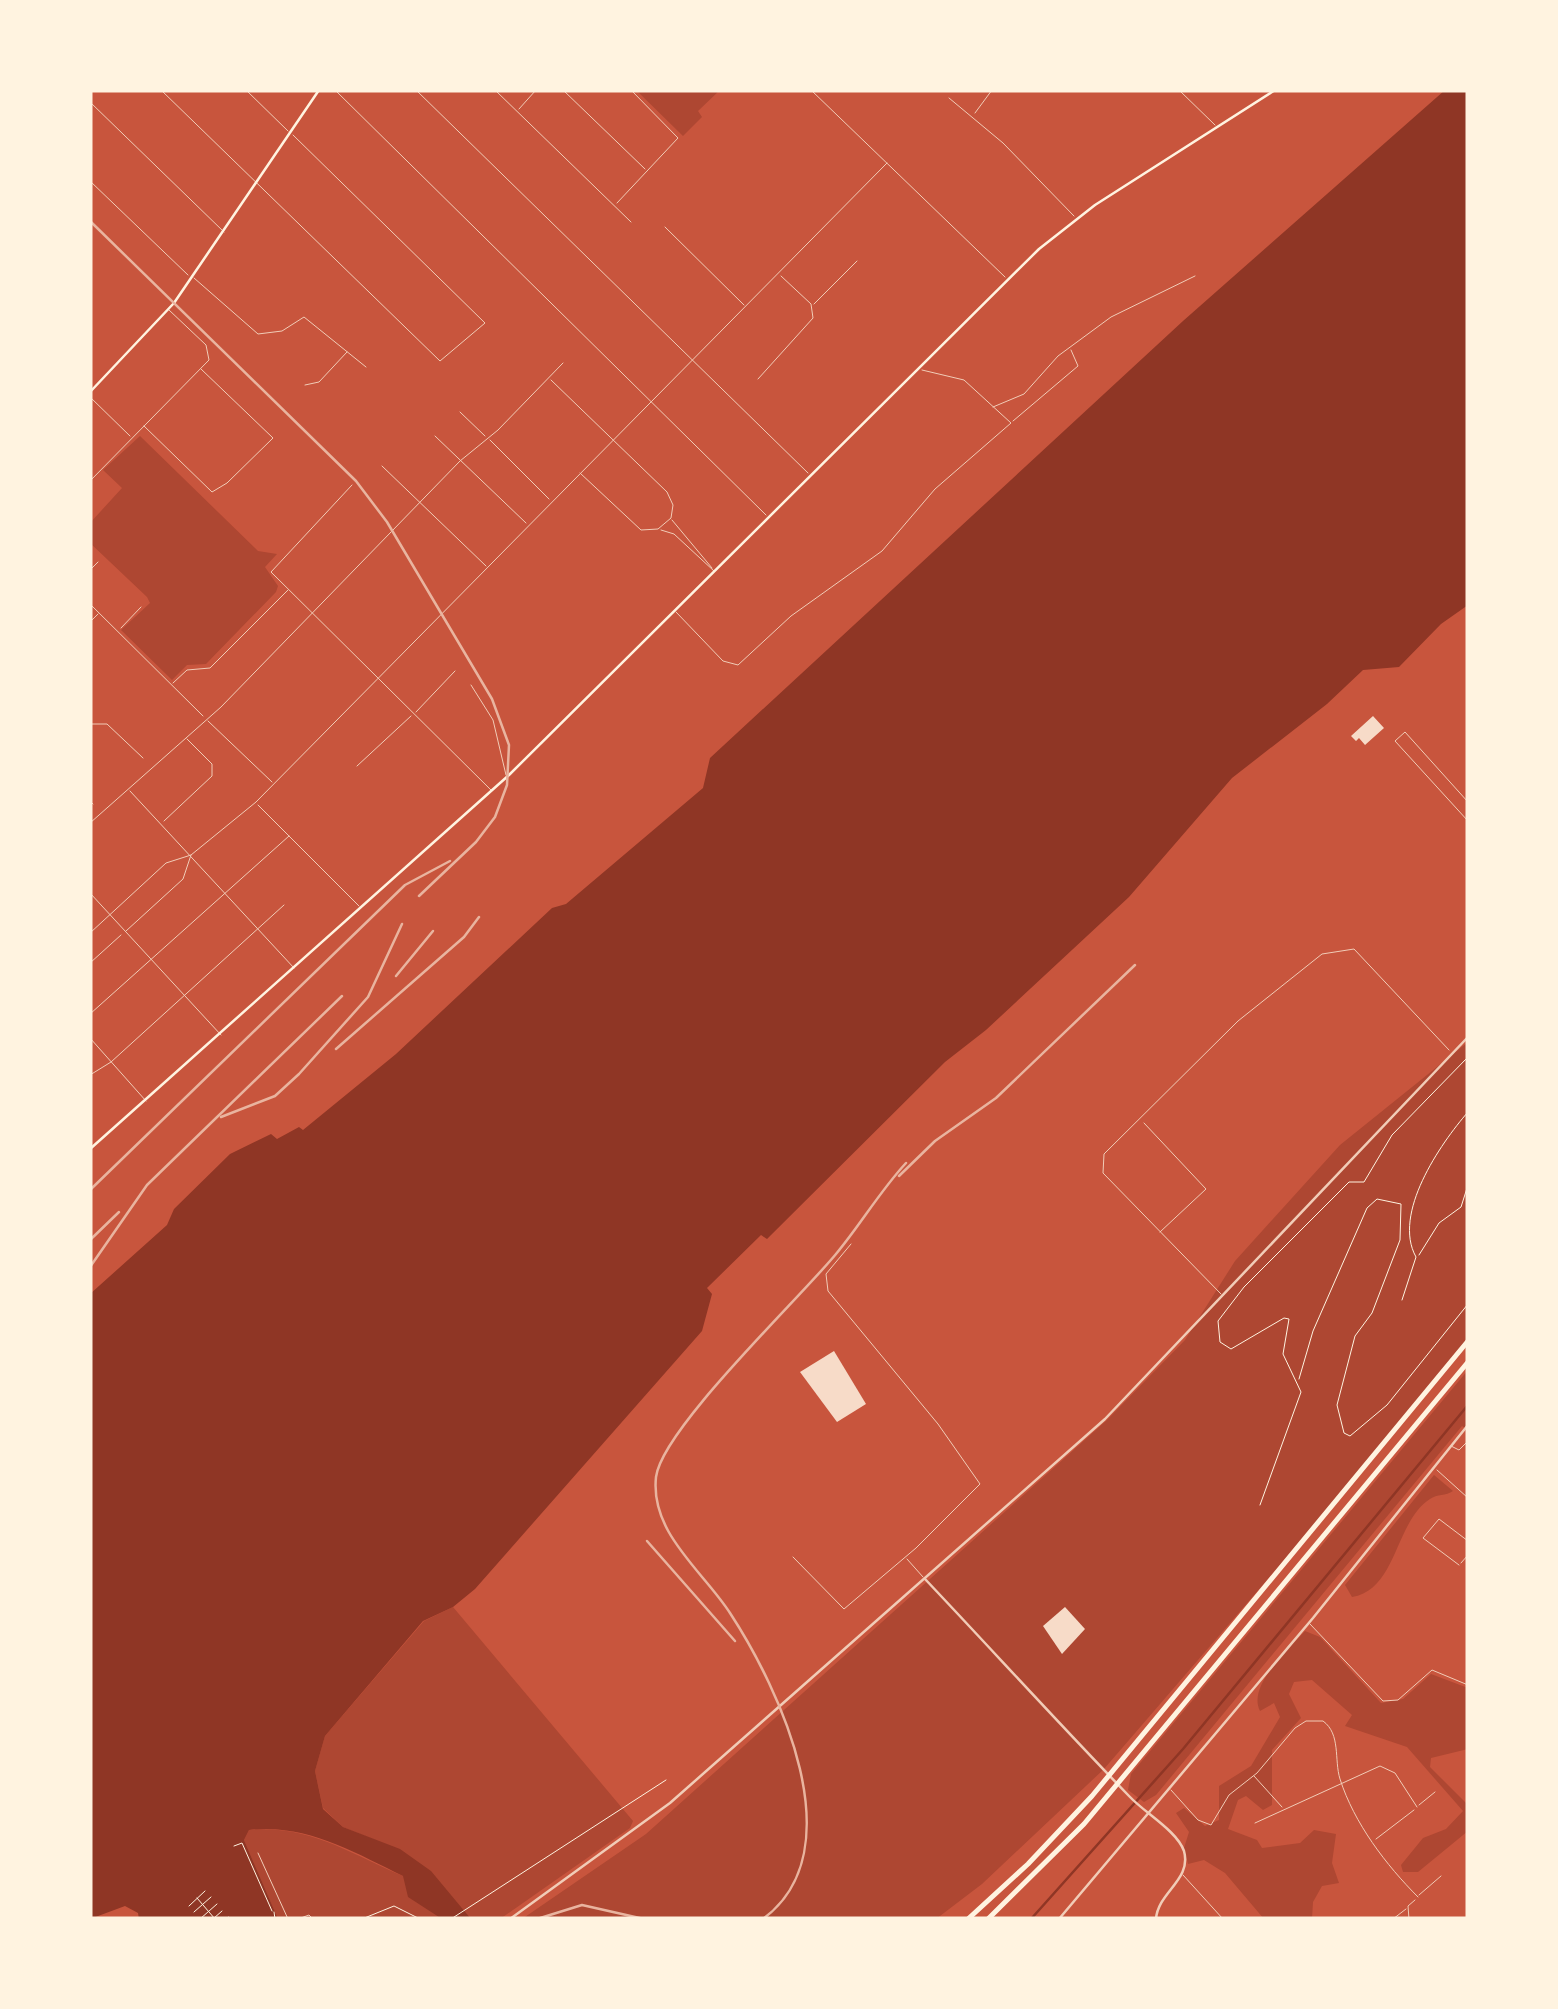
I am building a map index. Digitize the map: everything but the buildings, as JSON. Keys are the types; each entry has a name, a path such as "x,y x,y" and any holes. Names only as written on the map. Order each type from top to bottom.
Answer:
{"highway":[{"path":"968,1919 1028,1864 1100,1787 1468,1341"},
{"path":"988,1919 1056,1855 1109,1795 1468,1362"}],"main road":[{"path":"90,394 169,310 319,90"},
{"path":"90,1149 506,778 1007,280 1076,219 1276,90"}],"street":[{"path":"161,90 440,360 486,323 246,90"},
{"path":"336,90 768,517"},
{"path":"416,90 810,475"},
{"path":"495,90 631,222"},
{"path":"516,111 536,90"},
{"path":"563,90 648,171"},
{"path":"615,205 678,138 632,90"},
{"path":"812,90 1007,280"},
{"path":"974,116 992,90"},
{"path":"1179,90 1218,127"},
{"path":"948,98 974,116 1076,219"},
{"path":"90,102 224,232"},
{"path":"90,933 166,864 191,855 256,802 886,163"},
{"path":"90,181 258,334 288,329 304,316 366,367"},
{"path":"664,226 746,308"},
{"path":"758,379 810,324 811,304 857,261"},
{"path":"779,273 811,304"},
{"path":"990,408 1024,394 1070,348 1111,317 1195,276"},
{"path":"90,480 209,360 209,349 169,310"},
{"path":"674,610 724,662 732,666 742,662 791,616 882,551 935,489 1078,366 1070,348"},
{"path":"305,386 319,382 347,352"},
{"path":"90,823 206,719 563,362"},
{"path":"144,426 212,492 228,483 274,438 201,369"},
{"path":"919,369 957,376 1010,423"},
{"path":"548,378 667,492 673,505 671,518 676,533 714,571"},
{"path":"90,394 132,438"},
{"path":"460,412 552,502"},
{"path":"435,436 528,526"},
{"path":"382,466 488,568"},
{"path":"579,472 638,528 676,533"},
{"path":"352,485 271,568 310,614 491,790"},
{"path":"658,530 671,518"},
{"path":"90,570 98,562"},
{"path":"171,685 187,670 210,668 288,590"},
{"path":"90,604 274,784"},
{"path":"118,630 142,607"},
{"path":"90,622 99,613"},
{"path":"357,766 455,671"},
{"path":"472,686 493,720 506,778"},
{"path":"90,724 107,724 143,758"},
{"path":"1468,802 1404,732 1395,741 1468,821"},
{"path":"162,824 212,776 212,764 185,737"},
{"path":"128,789 294,968"},
{"path":"256,802 361,908"},
{"path":"90,1014 290,836"},
{"path":"90,963 183,880 191,855"},
{"path":"90,893 220,1034"},
{"path":"90,1076 111,1062 284,905"},
{"path":"1222,1297 1100,1166 1104,1154 1142,1121 1238,1021 1305,966 1336,948 1354,949 1452,1054"},
{"path":"90,1038 146,1101"},
{"path":"510,1919 670,1803 1106,1419 1468,1038"},
{"path":"1142,1121 1206,1189 1160,1232"},
{"path":"794,1557 841,1609 906,1557 976,1492 980,1480 828,1291 826,1274 851,1244"},
{"path":"1058,1919 1309,1623 1468,1426"},
{"path":"1451,1446 1459,1450 1468,1441"},
{"path":"1434,1468 1468,1498"},
{"path":"1468,1541 1438,1519 1423,1538 1459,1566 1468,1566"},
{"path":"1459,1566 1468,1555"},
{"path":"906,1557 1136,1803 1181,1845 1183,1875 1223,1919"},
{"path":"1309,1623 1383,1701 1400,1699 1432,1670 1468,1685"},
{"path":"1170,1788 1208,1826 1218,1819 1228,1796 1254,1776 1295,1728 1318,1720 1333,1730 1342,1783 1373,1841 1418,1897"},
{"path":"1255,1823 1342,1783 1388,1767 1417,1807"},
{"path":"1254,1776 1284,1810"},
{"path":"1373,1841 1435,1792"},
{"path":"258,1853 288,1919"},
{"path":"1156,1919 1162,1899 1183,1875"},
{"path":"1393,1919 1441,1876"},
{"path":"1408,1906 1409,1919"},
{"path":"298,1919 309,1915 312,1919"}],"path":[{"path":"1260,1504 1301,1392 1283,1354 1289,1319 1284,1318 1231,1349 1220,1342 1218,1321 1244,1287 1349,1182 1364,1182 1392,1136 1468,1057"},
{"path":"1416,1256 1408,1238 1430,1161 1468,1112"},
{"path":"1402,1300 1416,1256 1429,1246 1439,1223 1461,1207 1468,1185"},
{"path":"1298,1382 1313,1331 1367,1208 1377,1199 1401,1204 1400,1240 1372,1313 1355,1336 1338,1405 1344,1432 1350,1436 1387,1404 1468,1304"},
{"path":"451,1919 666,1780"},
{"path":"234,1846 242,1843 273,1914"},
{"path":"238,1854 245,1850"},
{"path":"240,1860 248,1857"},
{"path":"243,1867 251,1864"},
{"path":"246,1873 254,1870"},
{"path":"249,1880 256,1876"},
{"path":"252,1886 260,1883"},
{"path":"255,1893 262,1890"},
{"path":"188,1906 205,1891"},
{"path":"258,1900 265,1896"},
{"path":"197,1898 214,1919 222,1911"},
{"path":"194,1912 211,1898"},
{"path":"261,1906 268,1903"},
{"path":"200,1919 217,1904"},
{"path":"362,1919 394,1906 420,1919"},
{"path":"263,1913 273,1914"},
{"path":"267,1919 273,1914"}],"shaded area":[{"path":"636,90 720,90 698,111 702,117 683,136"},
{"path":"1445,90 1468,90 1468,605 1441,624 1399,667 1363,670 1327,704 1232,778 1129,897 986,1030 945,1062 767,1239 761,1235 707,1288 712,1294 702,1331 475,1589 453,1607 423,1621 325,1736 315,1771 323,1809 343,1827 400,1849 431,1871 471,1919 442,1919 408,1897 403,1876 348,1849 309,1835 270,1829 249,1830 244,1840 278,1919 139,1919 138,1913 125,1906 90,1919 90,1294 167,1225 174,1209 230,1154 271,1134 277,1139 299,1127 303,1130 396,1054 552,908 566,904 703,788 710,758 1183,321"},
{"path":"140,436 258,551 277,554 265,567 278,586 276,592 206,664 187,665 172,680 121,630 150,603 147,597 90,543 90,523 122,488 103,470"},
{"path":"1468,1042 1468,1338 1368,1463 1104,1769 982,1884 936,1919 522,1919 646,1834 1107,1420 1185,1340 1235,1261 1340,1145"},
{"path":"1468,1370 1468,1430 1462,1426 1156,1795 1144,1802 1128,1790 1131,1774"},
{"path":"1434,1475 1453,1491 1433,1497 1418,1509 1378,1582 1367,1592 1352,1597 1345,1585"},
{"path":"453,1607 633,1821 630,1828 500,1919 278,1919 244,1840 249,1830 270,1829 310,1836 403,1876 400,1850 343,1827 323,1808 315,1771 325,1736 424,1621"},
{"path":"1305,1631 1320,1637 1381,1703 1403,1699 1431,1674 1468,1688 1468,1749 1431,1758 1430,1767 1468,1805 1468,1831 1418,1872 1403,1872 1401,1865 1423,1838 1446,1829 1463,1811 1407,1747 1345,1726 1352,1715 1312,1680 1294,1682 1289,1694 1301,1718 1272,1750 1272,1805 1263,1810 1246,1796 1238,1800 1228,1829 1257,1840 1262,1848 1300,1843 1314,1830 1336,1834 1332,1863 1339,1883 1322,1886 1313,1902 1312,1919 1264,1919 1225,1873 1204,1860 1188,1864 1184,1848 1189,1832 1176,1813 1184,1808 1205,1826 1219,1820 1219,1786 1251,1766 1280,1717 1274,1703 1260,1711 1259,1691 1264,1680"}],"waterway":[{"path":"1031,1919 1183,1749 1468,1405"}],"railway":[{"path":"90,221 356,481 387,522 492,699 509,745 507,785 495,817 476,842 419,896"},
{"path":"90,1190 405,885 450,861"},
{"path":"336,1049 464,937 479,917"},
{"path":"221,1117 275,1096 299,1074 368,997 402,924"},
{"path":"396,976 433,931"},
{"path":"899,1176 935,1141 996,1098 1135,965"},
{"path":"90,1267 147,1185 342,996"},
{"path":"763,1919 790,1889 804,1853 806,1812 800,1768 769,1683 749,1645 661,1516 656,1477 681,1428 836,1254 906,1163"},
{"path":"90,1240 119,1212"},
{"path":"647,1541 735,1641"},
{"path":"537,1919 582,1905 644,1919"}]}
